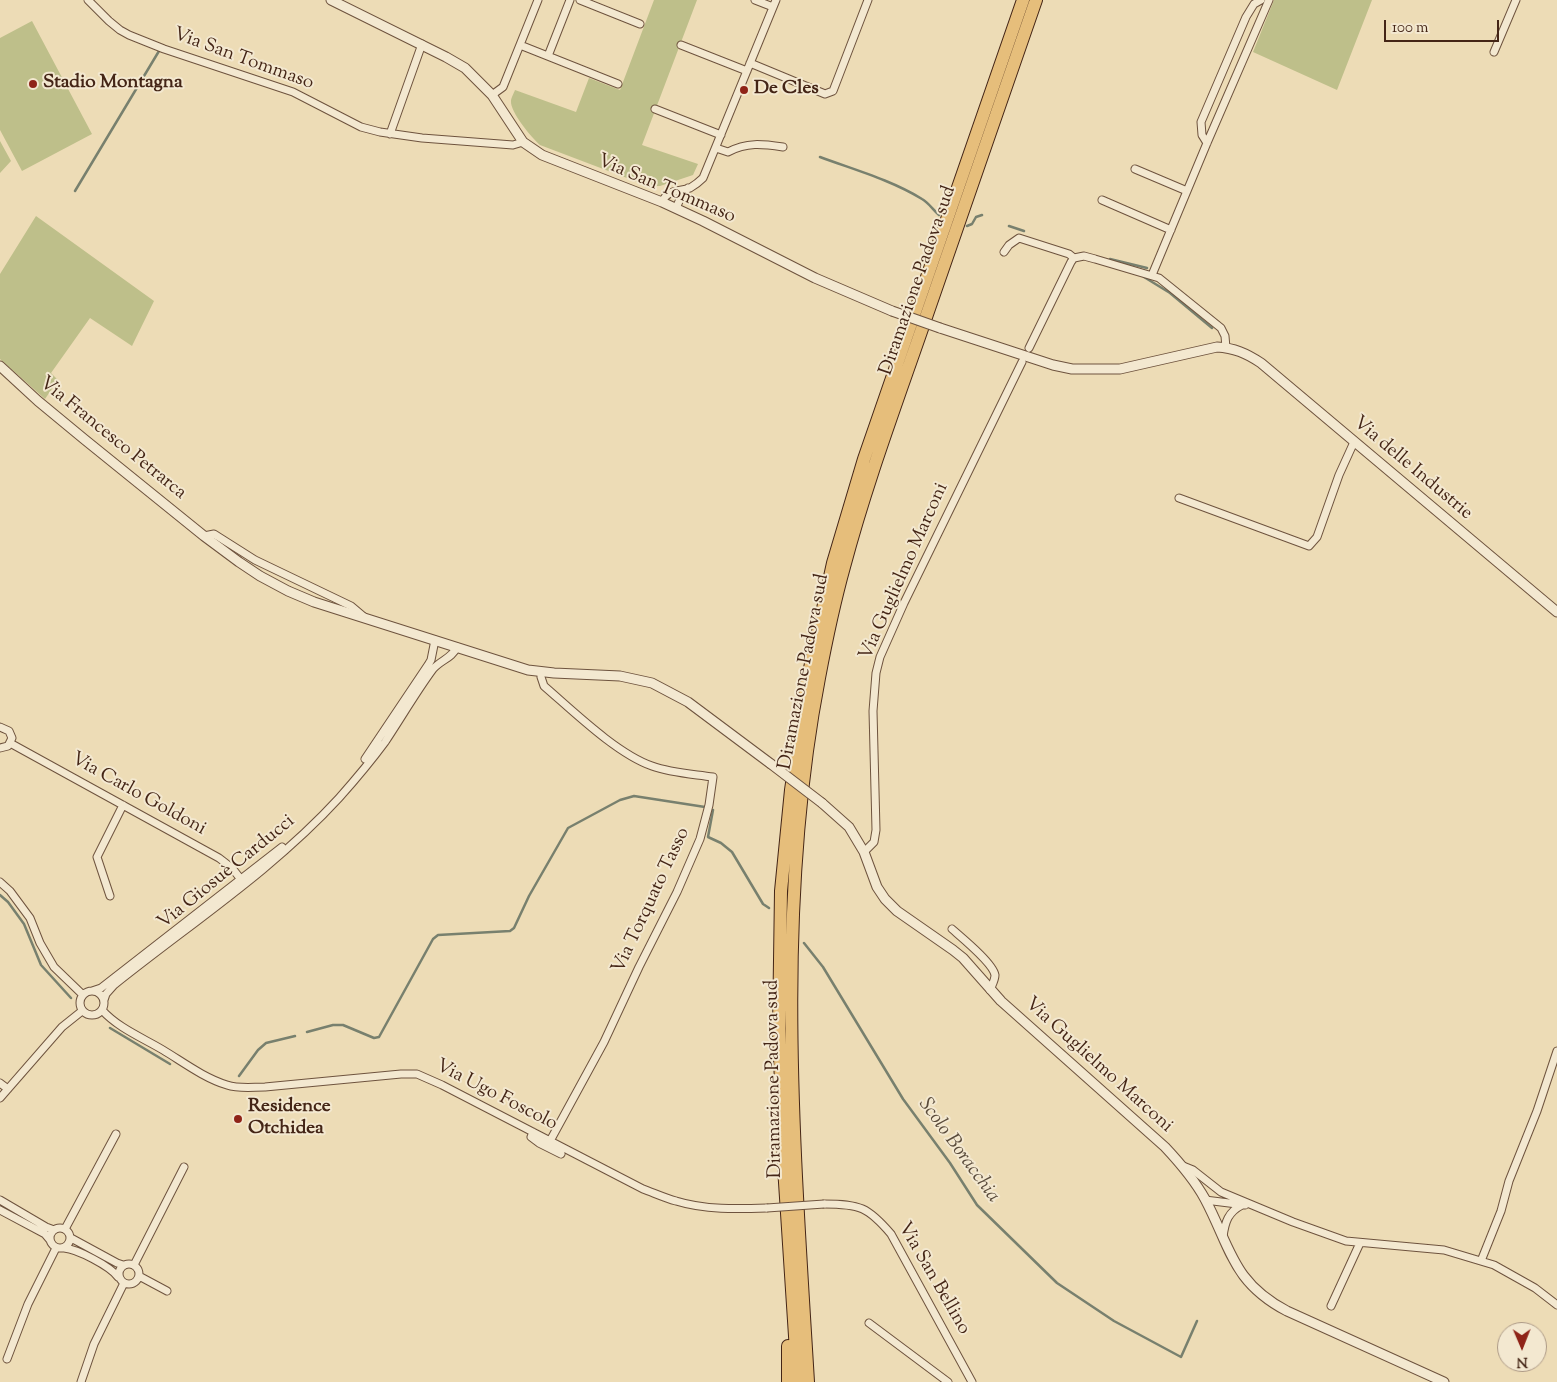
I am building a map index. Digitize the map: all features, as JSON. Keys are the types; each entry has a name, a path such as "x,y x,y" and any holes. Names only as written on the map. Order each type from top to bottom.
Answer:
{"highway":[{"name":"Diramazione Padova sud","path":"798,1382 784,1167 779,1029 781,891 791,790 807,682 833,563 864,459 1023,0"},
{"name":"Diramazione Padova sud","path":"808,1382 795,1164 790,960 793,892 802,789 819,680 843,569 876,462 1036,0"},
{"path":"788,1382 789,1251"}],"street":[{"name":"Via San Tommaso","path":"88,0 114,25 129,35 164,49 293,92 361,127 390,134 422,138 513,145 523,142 542,155 676,208 815,278 892,311 1053,365 1072,369 1120,368 1217,347 1244,352"},
{"path":"331,0 422,44 465,68 492,95 523,142"},
{"path":"492,95 503,87 538,0"},
{"path":"548,56 570,0"},
{"path":"580,0 640,24"},
{"path":"662,202 664,197 671,192 698,184 703,178 774,3 755,0"},
{"path":"750,63 825,94 833,91 868,0"},
{"path":"1207,142 1202,135 1201,122 1246,17 1254,4 1260,0"},
{"path":"1152,275 1269,0"},
{"path":"1494,52 1516,0"},
{"path":"390,134 422,44"},
{"path":"520,45 618,84"},
{"path":"682,45 746,71"},
{"path":"655,109 721,136"},
{"path":"716,148 728,152 741,145 762,144 783,147"},
{"path":"1135,169 1187,191"},
{"path":"676,208 688,188"},
{"path":"1102,200 1171,230"},
{"path":"1004,252 1009,245 1020,238 1069,254 1074,258"},
{"path":"1029,348 1071,262 1074,258 1084,256 1152,275 1188,300 1221,328 1226,336 1226,348"},
{"name":"Via delle Industrie","path":"1244,352 1261,363 1557,612"},
{"name":"Via Guglielmo Marconi","path":"1022,362 904,603 880,657 876,673 873,711 876,830 874,842 864,852 876,886 885,899 897,911 953,950 990,990 1056,1052 1164,1147 1183,1166 1205,1199 1253,1205"},
{"name":"Via Francesco Petrarca","path":"0,366 45,407 204,536 239,562 288,591 314,602 515,666 541,672 620,676 652,683 688,702 822,803 849,827 864,852"},
{"path":"1180,498 1308,546 1317,538 1339,476 1354,442"},
{"name":"Via Francesco Petrarca","path":"204,536 214,534 255,560 351,606 366,619"},
{"name":"Via Giosuè Carducci","path":"104,1000 106,994 114,986 243,882 288,842 334,796 360,767 395,717 431,660 435,640"},
{"name":"Via Giosuè Carducci","path":"92,991 100,988 243,882 268,866 298,839 338,798 384,743 433,669 438,663 451,656 457,648"},
{"name":"Via Torquato Tasso","path":"541,672 544,686 591,727 641,762 654,767 713,777 709,805 700,839 678,892 639,967 604,1042 550,1141"},
{"path":"0,727 9,731 12,736 10,743 6,747 0,748"},
{"name":"Via Carlo Goldoni","path":"10,743 219,858 232,868 243,882"},
{"path":"110,896 97,857 123,805"},
{"path":"0,882 10,891 30,918 40,942 54,966 83,995"},
{"path":"952,929 973,947 993,970 994,980 990,990"},
{"path":"92,991 100,994 104,1000 102,1010 92,1016 82,1011 80,1004 83,995 92,991"},
{"name":"Via Ugo Foscolo","path":"102,1010 113,1020 142,1038 213,1080 229,1086 245,1088 265,1087 417,1074 442,1084 643,1189 677,1202 708,1207 745,1209 824,1204"},
{"path":"0,1098 62,1027 82,1011"},
{"path":"1481,1261 1501,1211 1510,1180 1537,1111 1557,1051"},
{"path":"0,1084 8,1089"},
{"path":"532,1132 531,1137 561,1154"},
{"path":"65,1229 116,1134"},
{"name":"Via Guglielmo Marconi","path":"1183,1166 1193,1170 1221,1192 1293,1222 1346,1241 1444,1250 1494,1265 1535,1288 1557,1305"},
{"path":"134,1265 184,1167"},
{"path":"1221,1192 1214,1191 1205,1199 1236,1266 1259,1293 1273,1303 1444,1382"},
{"path":"0,1200 46,1228 54,1230"},
{"name":"Via San Bellino","path":"824,1204 854,1205 867,1210 890,1234 972,1382"},
{"path":"1222,1238 1224,1224 1232,1210 1242,1205"},
{"path":"0,1210 45,1234 60,1248 73,1250 110,1269 124,1283 134,1283 139,1276 138,1270 129,1263 123,1265 119,1270 118,1276"},
{"path":"50,1240 50,1234 54,1230 65,1229 71,1238 123,1265"},
{"path":"7,1359 28,1304 60,1248 70,1243 71,1238"},
{"path":"1331,1306 1360,1243"},
{"path":"139,1276 166,1291"},
{"path":"80,1382 94,1344 124,1283"},
{"path":"869,1323 948,1382"}],"green space":[{"path":"654,0 697,0 642,145 698,164 693,175 660,186 648,186 540,145 527,131 514,112 511,101 515,90 576,112 589,78 620,90"},
{"path":"1274,0 1372,0 1337,90 1253,52"},
{"name":"Stadio Montagna","path":"32,21 92,134 22,171 0,130 0,38"},
{"path":"0,141 11,161 0,173"},
{"path":"36,216 154,301 132,346 90,318 51,373 58,380 45,399 0,359 0,274"}],"waterway":[{"path":"75,191 159,51"},
{"path":"820,157 898,186 924,201 939,215"},
{"path":"967,226 972,224 976,217 982,215"},
{"path":"1009,226 1024,231"},
{"path":"1110,259 1147,268"},
{"path":"1144,277 1170,293 1212,328"},
{"name":"Scolo Boracchia","path":"307,1032 333,1025 343,1025 374,1038 379,1037 433,939 438,935 510,931 514,928 529,896 568,828 620,800 634,796 705,807"},
{"name":"Scolo Boracchia","path":"713,810 708,837 721,843 732,852 763,904 769,908"},
{"name":"Scolo Boracchia","path":"0,895 8,902 24,924 41,965 71,998"},
{"name":"Scolo Boracchia","path":"804,943 823,967 903,1099 950,1163 977,1205 1057,1283 1114,1321 1181,1357 1197,1321"},
{"name":"Scolo Boracchia","path":"110,1028 170,1064"},
{"name":"Scolo Boracchia","path":"239,1076 258,1050 266,1043 295,1036"}],"place":[{"name":"Stadio Montagna","path":"33,84"},
{"name":"De Cles","path":"744,90"},
{"name":"Residence Otchidea","path":"238,1119"}]}
